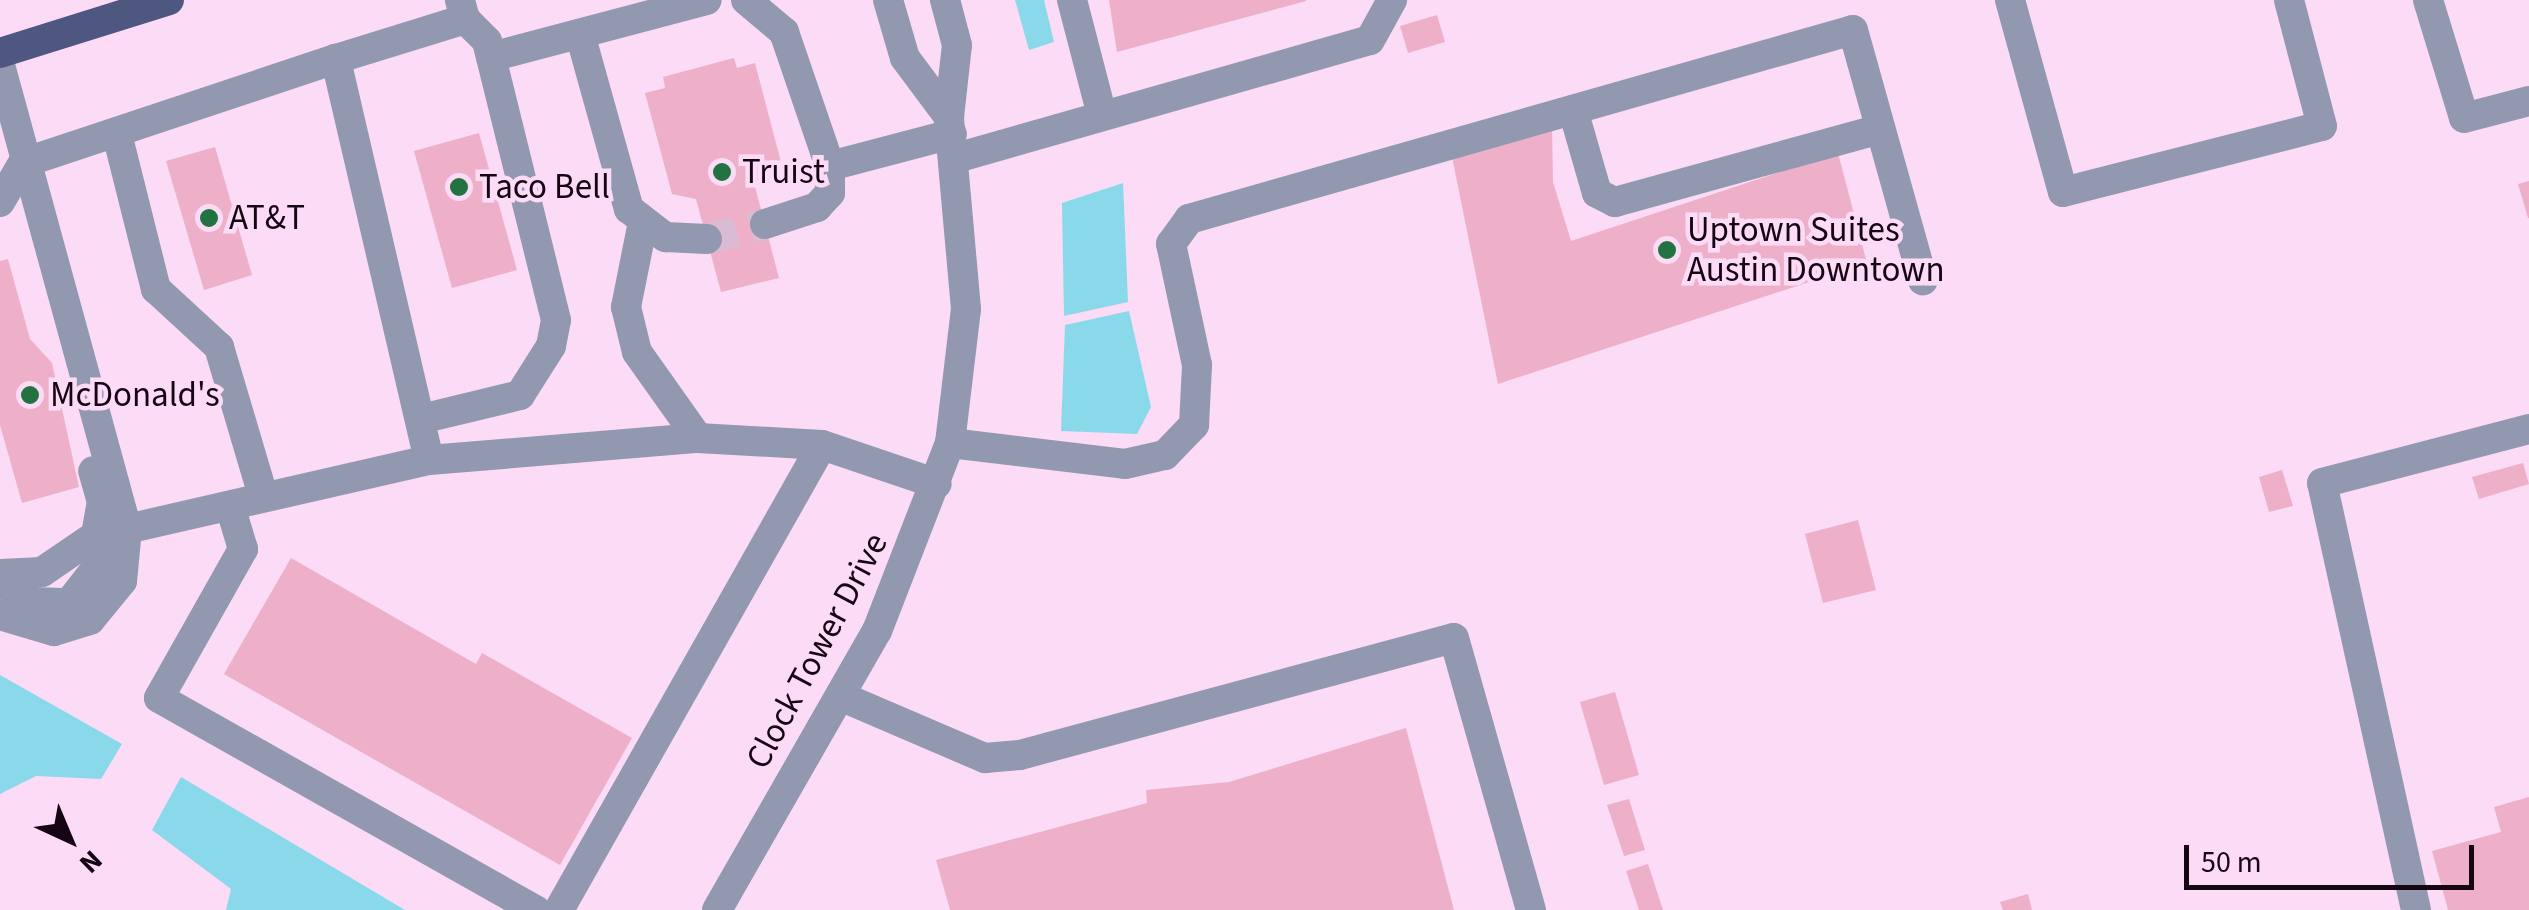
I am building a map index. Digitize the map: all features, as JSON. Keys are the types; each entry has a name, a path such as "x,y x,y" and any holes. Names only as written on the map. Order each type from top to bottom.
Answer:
{"main road":[{"path":"0,53 170,0"}],"street":[{"path":"492,58 707,0"},
{"path":"746,0 784,32 830,166 830,193 817,207 765,224"},
{"path":"888,0 905,58 952,137"},
{"name":"Clock Tower Drive","path":"720,909 840,696 916,547 950,443 966,310 952,137 958,45 945,0"},
{"path":"1072,0 1102,115"},
{"path":"830,166 952,137 1102,115 1370,40 1392,0"},
{"path":"2010,0 2063,192 2322,126 2290,0"},
{"path":"2428,0 2464,118 2529,101"},
{"path":"0,202 23,163 118,138 242,85 336,58 462,10 492,58 555,300 551,346 520,395 421,418"},
{"path":"950,443 1124,464 1165,455 1194,425 1197,365 1171,244 1189,218 1853,30 1923,280"},
{"path":"580,34 628,209 642,228 707,240"},
{"path":"336,58 429,460"},
{"path":"0,65 23,163 127,529 122,581 90,620 54,631 0,614"},
{"path":"1573,110 1597,193 1616,202 1880,129"},
{"path":"118,138 156,289 219,347 263,496"},
{"path":"0,582 53,605 87,590 102,561 102,502 25,228 23,163"},
{"path":"642,228 626,307 637,352 698,438"},
{"path":"2416,910 2322,483 2529,429"},
{"path":"127,529 429,460 698,438 822,445 936,484"},
{"path":"559,910 822,445"},
{"path":"0,574 68,560 96,535 102,502"},
{"path":"230,506 244,549 159,698 536,910"},
{"path":"840,696 986,758 1020,756 1454,638 1530,910"}],"water":[{"path":"1015,0 1044,0 1054,42 1029,50"},
{"path":"1123,183 1128,302 1064,316 1062,203"},
{"path":"1129,311 1151,407 1137,434 1061,431 1065,325"},
{"path":"0,675 122,744 101,779 36,776 0,794"},
{"path":"181,777 405,910 226,910 231,889 152,830"}],"building":[{"path":"1109,0 1306,0 1306,1 1117,52"},
{"path":"1437,15 1445,42 1408,53 1400,26"},
{"name":"Truist","path":"734,58 737,68 755,63 782,166 754,183 779,278 721,292 696,199 672,194 645,93 665,88 663,77"},
{"name":"Uptown Suites Austin Downtown","path":"1552,126 1553,182 1571,241 1838,153 1867,263 1498,384 1452,157"},
{"name":"Taco Bell","path":"479,133 517,270 452,288 414,151"},
{"name":"AT&T","path":"215,147 252,275 204,290 166,161"},
{"path":"2529,181 2529,218 2528,218 2518,184"},
{"name":"McDonald's","path":"8,259 30,339 52,363 79,487 22,503 0,425 0,261"},
{"path":"2523,463 2529,484 2479,499 2472,477"},
{"path":"2282,470 2293,506 2269,512 2259,477"},
{"path":"1858,520 1876,590 1823,603 1805,534"},
{"path":"291,558 476,664 482,653 632,738 560,865 224,674"},
{"path":"1615,692 1639,775 1604,785 1580,702"},
{"path":"1406,728 1454,910 950,910 936,860 1147,803 1146,790 1229,782"},
{"path":"2529,797 2529,910 2448,910 2432,851 2501,832 2494,807"},
{"path":"1629,799 1645,850 1624,856 1607,805"},
{"path":"1648,864 1663,910 1639,910 1626,871"},
{"path":"2028,894 2032,910 2003,910 2000,902"}],"tunnel":[{"path":"707,239 765,224"}],"place":[{"name":"Truist","path":"722,172"},
{"name":"Taco Bell","path":"459,187"},
{"name":"AT&T","path":"209,218"},
{"name":"Uptown Suites Austin Downtown","path":"1667,250"},
{"name":"McDonald's","path":"30,395"}]}
